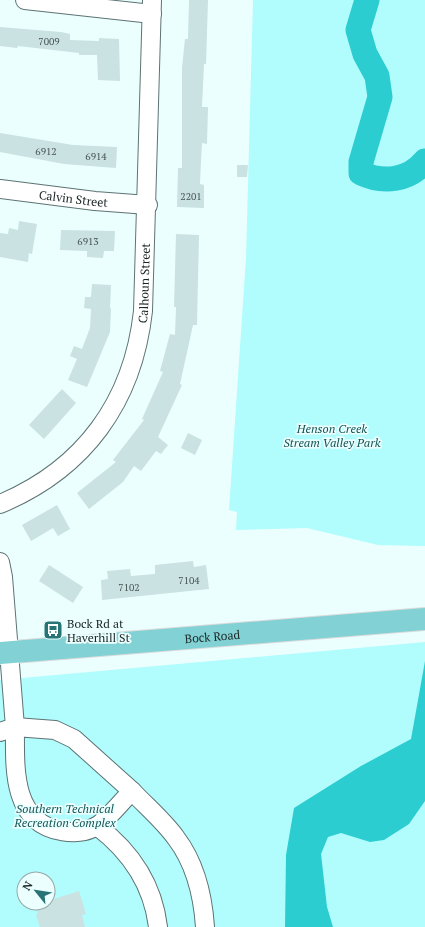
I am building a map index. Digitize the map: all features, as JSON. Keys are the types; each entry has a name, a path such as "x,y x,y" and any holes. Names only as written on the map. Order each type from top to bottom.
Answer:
{"main road":[{"name":"Bock Road","path":"5,652 425,619"}],"street":[{"path":"25,0 152,7"},
{"name":"Calhoun Street","path":"0,504 36,487 82,450 105,422 124,389 141,329 148,205 152,7"},
{"name":"Calvin Street","path":"0,189 95,201 148,205"},
{"path":"0,562 3,577 8,730 18,790 26,806 35,820 50,829 77,833 97,826 132,791"},
{"path":"8,730 55,730 74,739 132,791 176,838 188,857 203,899 205,927"},
{"path":"97,826 113,837 131,858 148,886 156,912 158,927"}],"green space":[{"name":"Henson Creek Stream Valley Park","path":"253,0 425,0 425,546 378,545 307,528 236,530 237,512 229,510 246,258"},
{"name":"Southern Technical Recreation Complex","path":"425,642 425,927 0,927 0,680"}],"shaded area":[{"path":"425,661 425,801 409,824 384,840 370,842 341,833 328,837 321,854 327,907 333,927 285,927 286,855 294,808 361,766 411,739"}],"building":[{"path":"189,0 208,0 206,64 204,64 202,107 208,107 207,144 202,143 200,184 204,185 204,208 177,207 178,168 182,168 182,68 185,39 188,39"},
{"path":"0,27 61,32 70,34 70,40 99,41 99,38 119,39 120,81 98,80 97,55 79,55 79,53 18,46 17,48 0,46"},
{"path":"0,133 73,145 117,147 116,168 64,164 0,152"},
{"path":"237,165 248,165 247,177 237,177"},
{"path":"19,221 37,224 32,254 29,253 28,262 0,257 0,233 8,234 9,228 18,230"},
{"path":"61,230 115,231 114,251 104,251 103,258 87,257 87,251 60,250"},
{"path":"176,234 199,235 197,325 193,325 180,384 182,385 158,437 168,445 161,454 156,451 141,471 134,466 123,482 89,509 77,493 116,462 113,460 144,420 142,419 163,372 160,371 170,334 175,335 176,307 174,307"},
{"path":"92,284 111,285 110,332 87,387 68,380 77,359 70,356 74,346 82,349 90,328 91,309 84,308 85,297 91,297"},
{"path":"62,389 76,403 44,439 29,425"},
{"path":"188,433 202,440 195,455 181,448"},
{"path":"57,505 70,529 58,536 53,528 31,541 22,525"},
{"path":"193,561 194,567 206,565 209,589 102,600 101,580 108,579 107,571 130,569 131,576 155,574 155,565"},
{"path":"49,565 83,587 73,603 39,581"},
{"path":"79,891 86,914 82,915 85,927 40,927 36,915 38,914 37,911 56,911 56,898"}],"waterway":[{"path":"367,0 358,30 365,54 377,76 380,97 361,162 361,173 378,178 396,178 411,172 425,161"}],"place":[{"name":"Bock Rd at Haverhill St","path":"53,630"}]}
